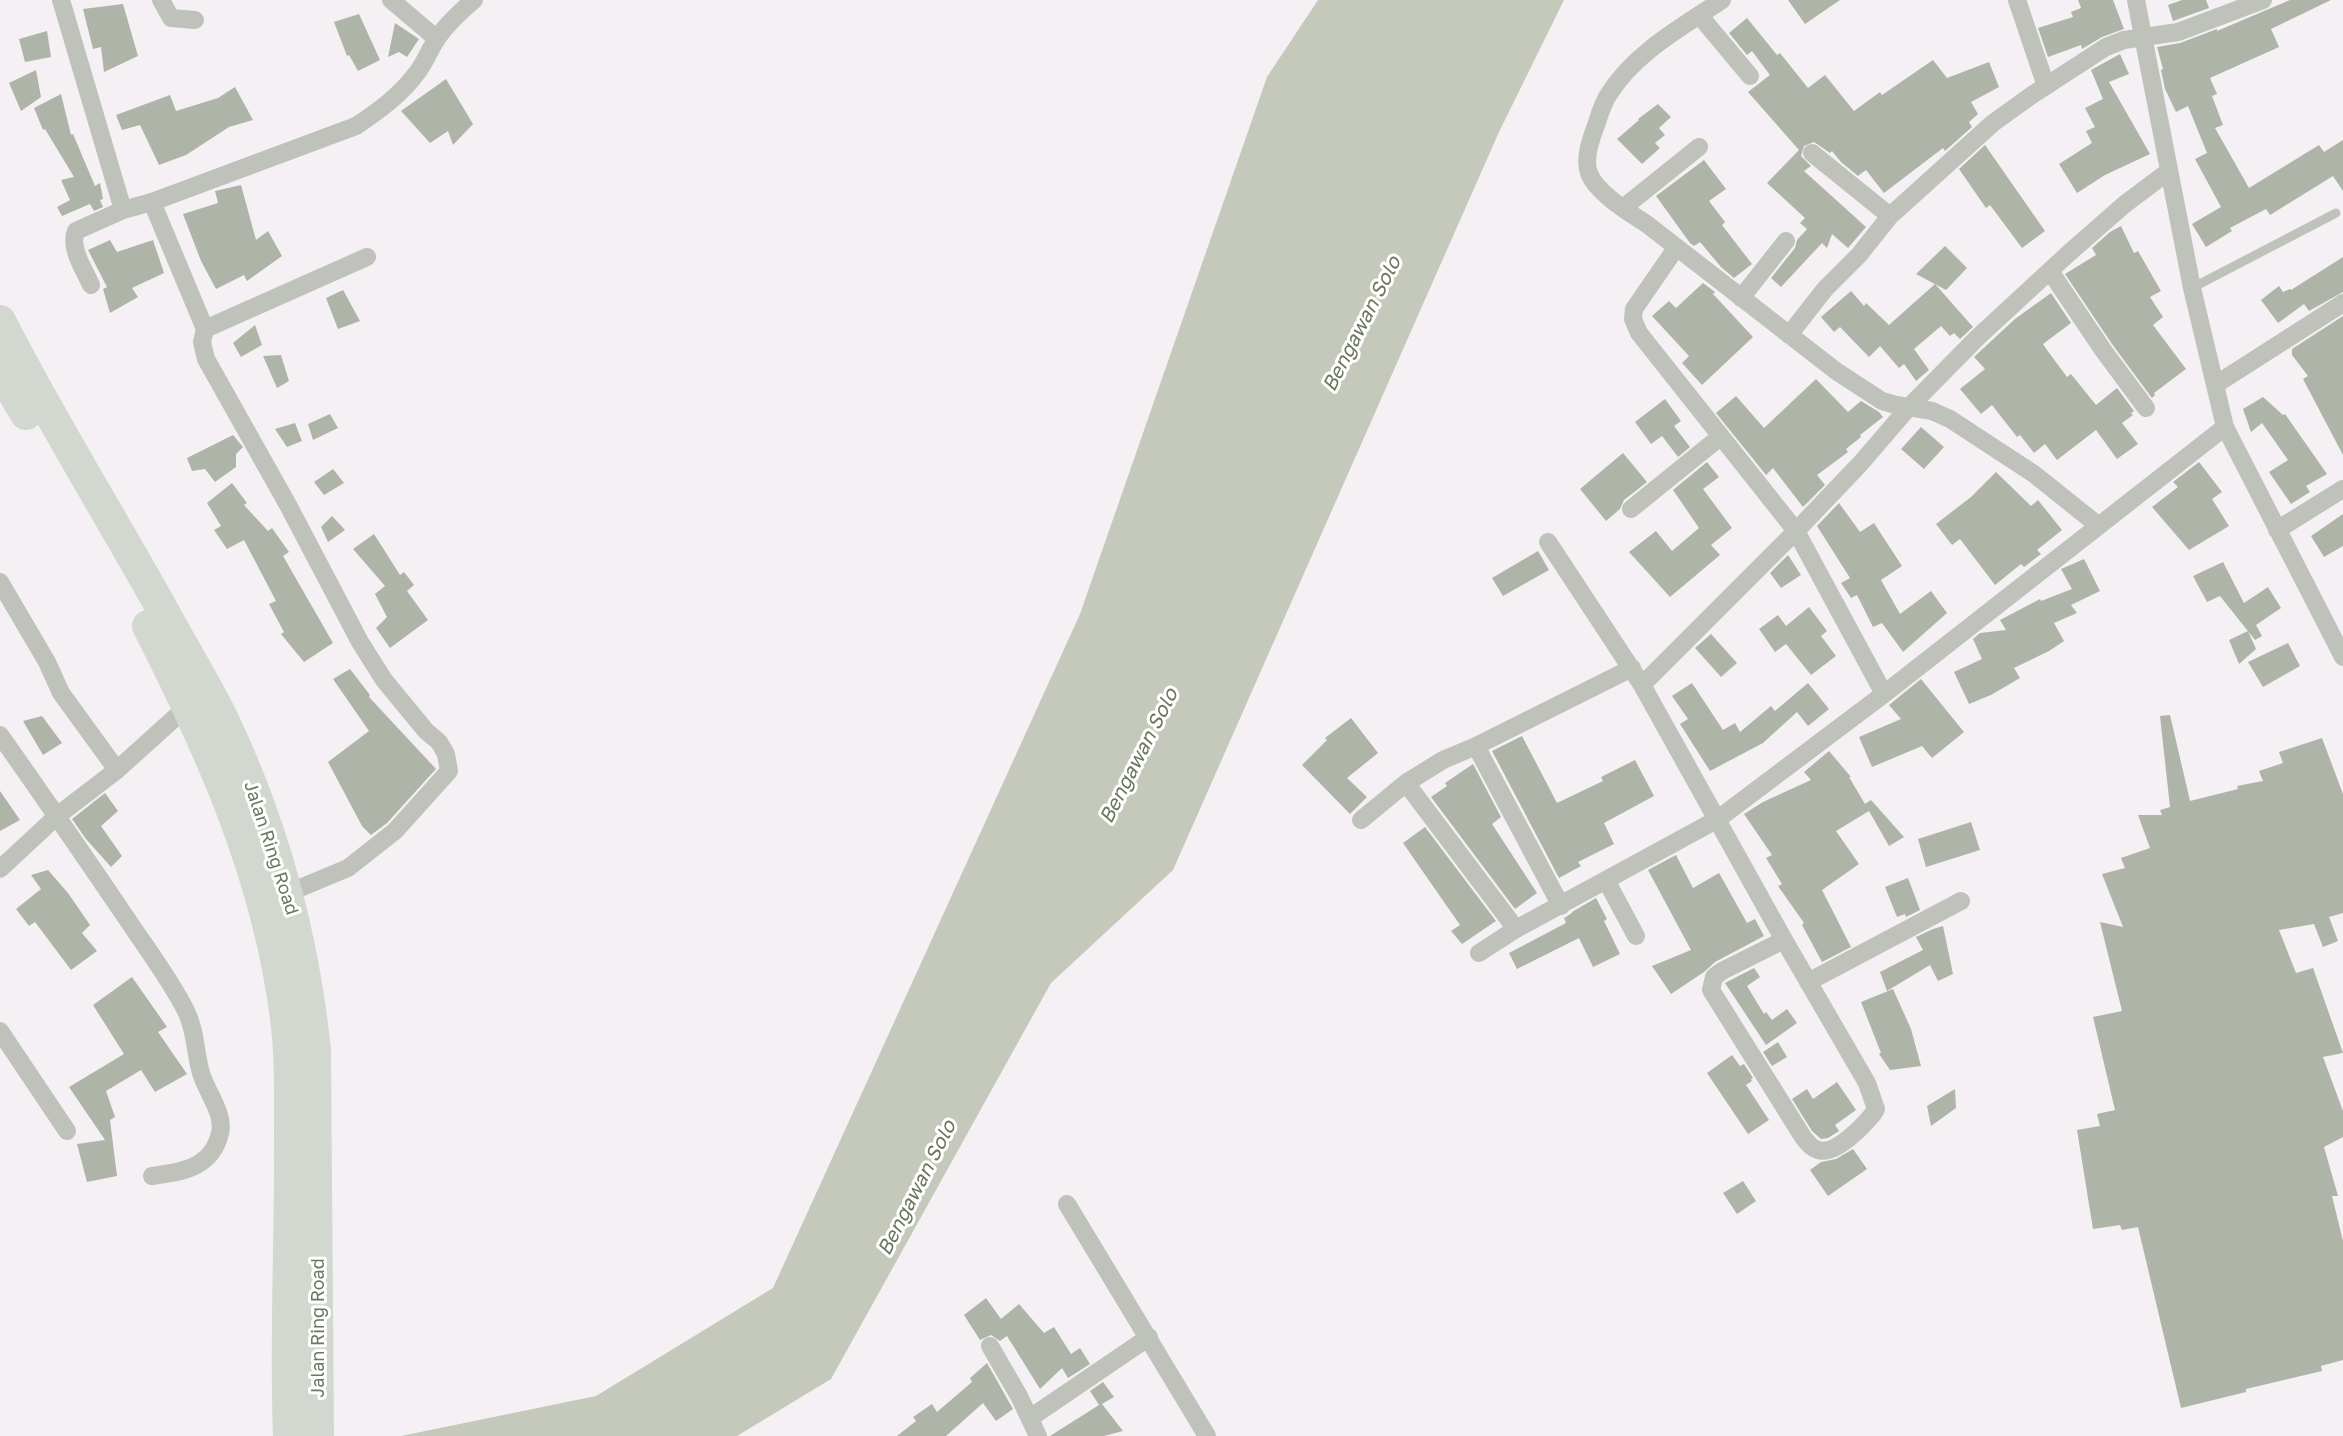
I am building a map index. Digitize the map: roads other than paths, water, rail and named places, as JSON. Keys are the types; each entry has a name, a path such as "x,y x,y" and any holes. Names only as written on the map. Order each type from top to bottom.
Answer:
{"highway":[{"name":"Jalan Ring Road","path":"0,321 61,436 138,565 225,723 261,812 288,893 310,1000 315,1050 287,1391 289,1436"},
{"name":"Jalan Ring Road","path":"0,370 141,612 189,705 220,777 251,860 279,971 286,1020 289,1075 304,1188 318,1436"}],"street":[{"path":"61,0 123,210"},
{"path":"161,0 171,18 195,20"},
{"path":"391,0 437,39"},
{"path":"91,285 75,250 76,231 123,210 152,202 356,126 400,93 420,69 437,39 455,17 474,0"},
{"path":"1722,0 1677,30 1627,71 1607,97 1588,152 1589,174 1602,191 1623,208 1836,371 1882,401 1932,411 1950,419 2034,474 2099,526"},
{"path":"2017,0 2046,86"},
{"path":"2136,0 2192,288 2225,427 2343,657"},
{"path":"1789,335 1825,289 1859,255 1890,216 1993,123 2106,47 2144,35 2178,32 2263,0"},
{"path":"1699,15 1750,76"},
{"path":"1623,208 1699,147"},
{"path":"1812,153 1890,216"},
{"path":"1642,685 1796,531 1860,464 1909,406 1978,338 2125,204 2169,171"},
{"path":"152,202 205,329 202,342 206,359 288,505 360,642 384,680 439,742 446,754 449,771 395,831 348,868 288,893"},
{"path":"1741,298 1786,241"},
{"path":"1676,248 1638,302 1633,319 1639,333 1796,531 1884,694"},
{"path":"205,329 367,257"},
{"path":"2050,271 2103,350 2146,408"},
{"path":"2215,385 2343,303"},
{"path":"1479,953 1516,929 1718,819 1884,694 2225,427"},
{"path":"1631,509 1720,437"},
{"path":"2277,530 2343,489"},
{"path":"1548,542 1632,668 1867,1083 1876,1108 1868,1121 1842,1144 1829,1150 1820,1151 1811,1146 1803,1137 1711,990 1714,977 1722,971 1784,940"},
{"path":"0,582 47,662 62,693 85,729 117,770"},
{"path":"1361,820 1406,783 1443,760 1476,746 1632,668"},
{"path":"0,869 57,816 117,770 189,705"},
{"path":"0,735 171,985 187,1013 201,1073 218,1115 221,1131 216,1145 207,1157 185,1172 152,1176"},
{"path":"1476,746 1561,906"},
{"path":"1406,783 1516,929"},
{"path":"1606,880 1636,936"},
{"path":"1808,982 1961,901"},
{"path":"0,1031 67,1131"},
{"path":"1066,1204 1149,1337 1207,1436"},
{"path":"990,1346 1034,1431 1149,1337"}],"lane":[{"path":"2192,288 2336,213"}],"water":[{"name":"Bengawan Solo","path":"1318,0 1564,0 1499,132 1173,870 1051,983 831,1379 737,1436 401,1436 596,1396 773,1288 1080,614 1267,77"}]}
